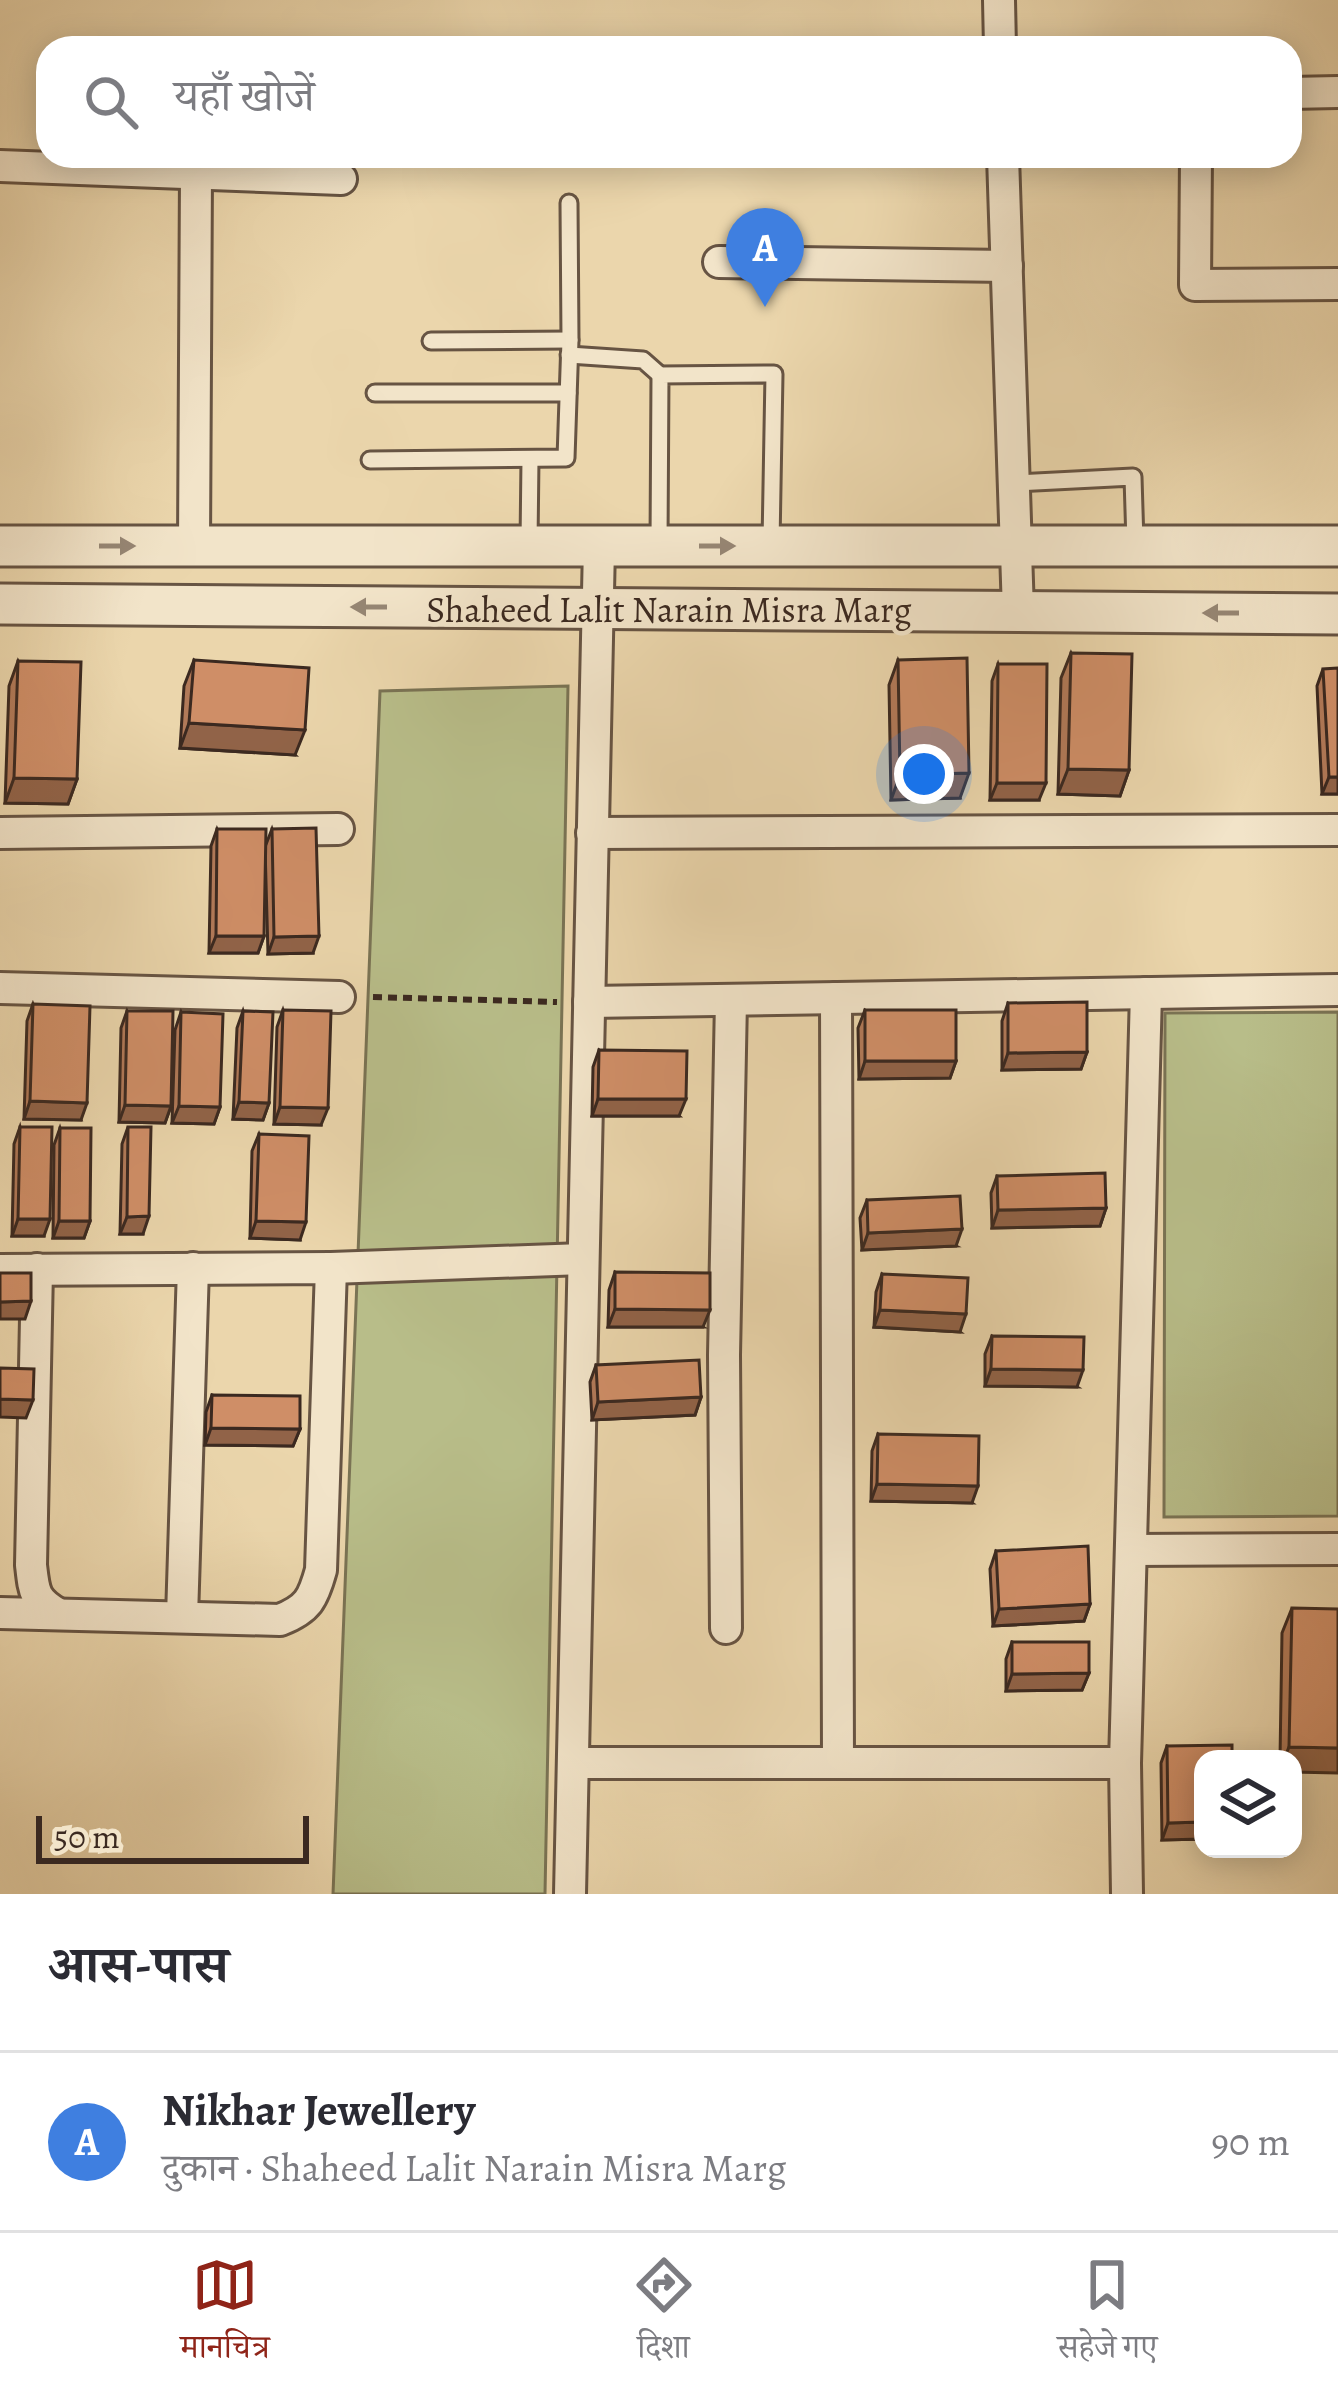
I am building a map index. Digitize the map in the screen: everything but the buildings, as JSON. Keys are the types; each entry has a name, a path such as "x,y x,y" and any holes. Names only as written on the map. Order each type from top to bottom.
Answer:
{"street":[{"path":"999,0 1000,36"},
{"path":"1302,92 1338,92"},
{"path":"0,166 36,167"},
{"path":"56,168 341,179"},
{"path":"1004,168 1018,612"},
{"path":"1196,168 1195,285 1338,284"},
{"path":"194,546 196,173"},
{"path":"719,262 1007,266"},
{"path":"570,1894 599,546"},
{"name":"Shaheed Lalit Narain Misra Marg","path":"0,547 1338,546"},
{"name":"Shaheed Lalit Narain Misra Marg","path":"0,604 1338,614"},
{"path":"0,833 338,829"},
{"path":"592,833 1338,830"},
{"path":"0,988 339,997"},
{"path":"589,1002 1338,990"},
{"path":"1127,1894 1125,1763 1146,993"},
{"path":"836,998 838,1761"},
{"path":"726,1628 724,1355 731,1000"},
{"path":"0,1270 331,1268 584,1259"},
{"path":"182,1617 193,1268"},
{"path":"0,1613 280,1620 301,1612 315,1592 321,1570 331,1268"},
{"path":"38,1269 31,1565 41,1604 58,1614"},
{"path":"1131,1550 1338,1549"},
{"path":"572,1762 1125,1763"}],"lane":[{"path":"370,460 566,458 569,203"},
{"path":"430,341 569,347 643,359 660,375 774,374 771,546"},
{"path":"659,546 660,375"},
{"path":"375,393 568,393"},
{"path":"529,546 530,458"},
{"path":"1013,483 1133,477 1135,546"}],"path":[{"path":"339,997 589,1002"}],"green space":[{"path":"568,686 545,1894 333,1894 380,691"},
{"path":"1338,1012 1338,1516 1164,1517 1165,1013"}],"place":[{"name":"Nikhar Jewellery","path":"765,307"}]}
